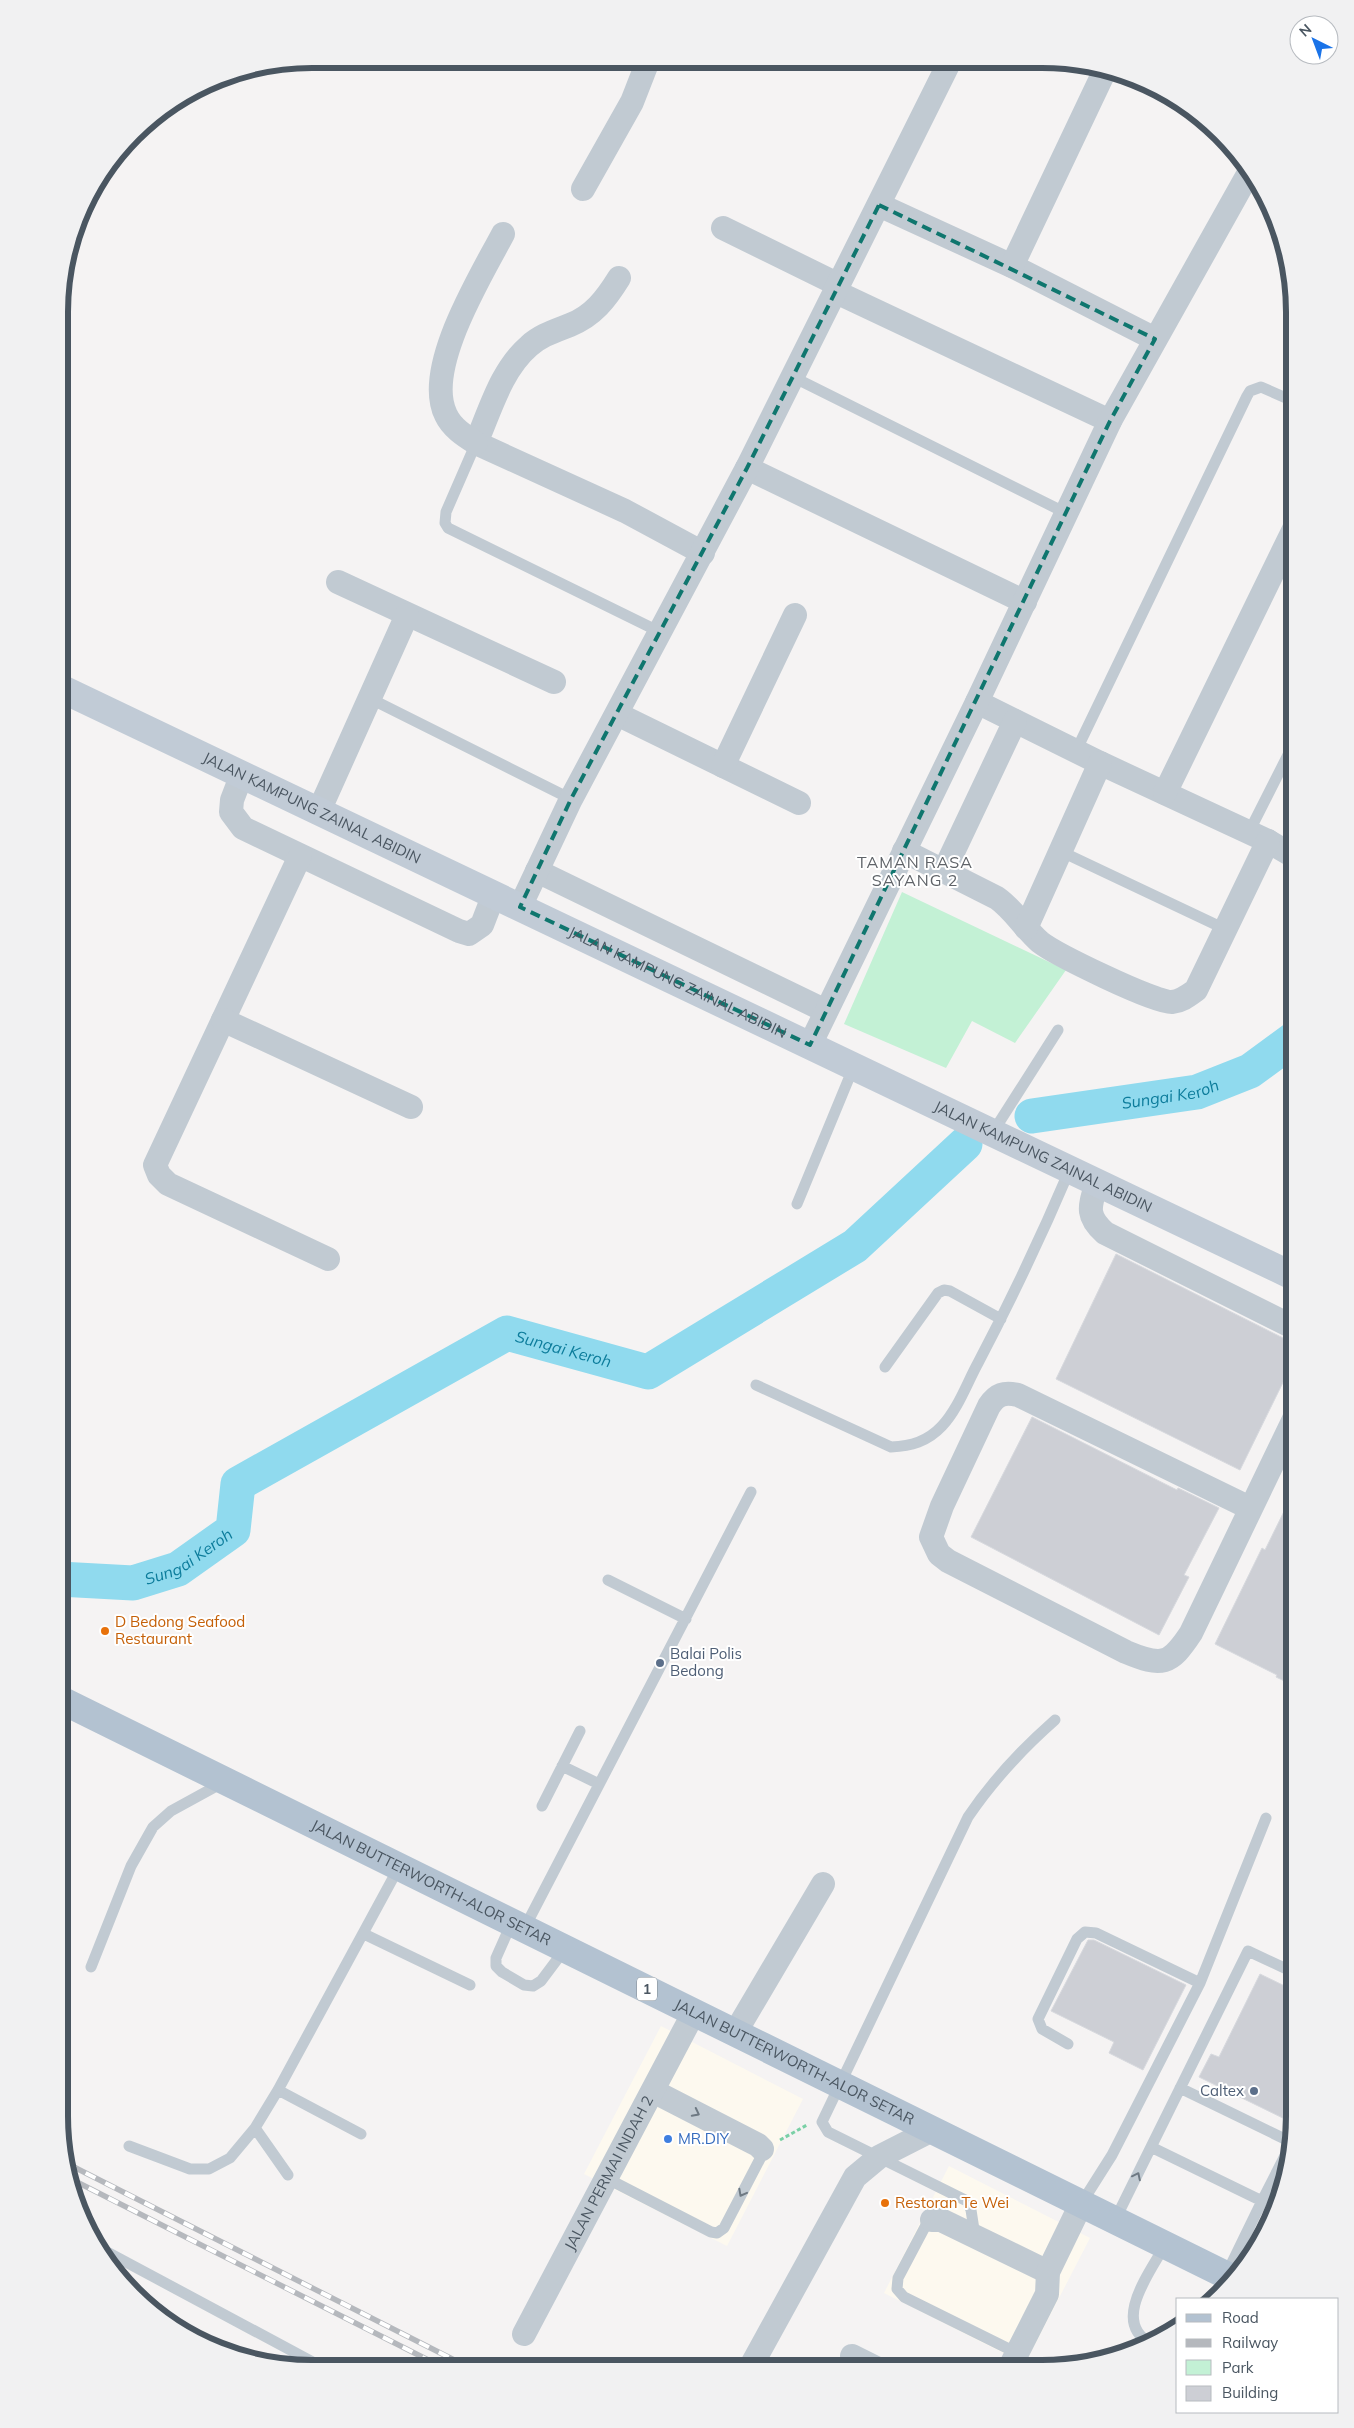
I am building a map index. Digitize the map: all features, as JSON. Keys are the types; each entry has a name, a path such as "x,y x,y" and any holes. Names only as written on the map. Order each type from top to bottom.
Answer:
{"main road":[{"name":"JALAN BUTTERWORTH-ALOR SETAR","path":"68,1707 225,1781 1227,2276"}],"street":[{"path":"583,189 632,102 645,68"},
{"path":"520,907 571,799 617,714 658,631 703,553 747,468 947,68"},
{"path":"1012,266 1103,75"},
{"path":"810,1045 1025,602 1110,420 1154,338 1246,178"},
{"path":"879,205 1012,266 1154,338"},
{"path":"723,228 837,288 1110,420"},
{"path":"503,234 458,322 441,378 441,400 446,416 459,431 476,443 625,511 703,553"},
{"path":"476,443 506,376 521,354 541,337 586,317 606,299 619,278"},
{"path":"747,468 1025,602"},
{"path":"1165,793 1286,545"},
{"path":"338,582 554,682"},
{"path":"319,811 407,615"},
{"path":"723,766 795,615"},
{"name":"JALAN KAMPUNG ZAINAL ABIDIN","path":"68,692 1286,1271"},
{"path":"977,702 1100,763 1259,837 1286,852"},
{"path":"617,714 799,803"},
{"path":"944,871 1015,722"},
{"path":"1026,928 1100,763"},
{"path":"242,774 232,800 231,812 234,819 243,828 300,856 469,934 482,925 494,894"},
{"path":"904,852 997,898 1009,906 1026,928 1050,948 1149,996 1173,1002 1186,998 1196,990 1225,929 1259,837"},
{"path":"300,856 155,1165 159,1175 168,1184 328,1259"},
{"path":"537,871 826,1011"},
{"path":"223,1020 411,1107"},
{"path":"1097,1182 1090,1208 1091,1217 1105,1233 1286,1324"},
{"path":"1250,1508 1018,1395 1006,1392 995,1397 989,1406 942,1506 931,1537 938,1554 948,1561 1126,1652 1148,1660 1165,1660 1177,1654 1191,1632 1286,1435"},
{"path":"735,2033 823,1884"},
{"name":"JALAN PERMAI INDAH 2","path":"524,2334 694,2012"},
{"path":"653,2091 758,2145 762,2149"},
{"path":"754,2360 850,2184 861,2170 879,2158 932,2130"},
{"path":"1014,2360 1047,2294 1048,2272 1081,2204"},
{"path":"932,2220 941,2220 1048,2272"},
{"path":"852,2356 860,2360"}],"lane":[{"path":"793,377 1066,513"},
{"path":"1076,751 1247,396 1250,391 1261,387 1286,398"},
{"path":"476,443 444,517 448,528 658,631"},
{"path":"369,698 571,799"},
{"path":"1259,837 1286,765"},
{"path":"1060,851 1225,929"},
{"path":"993,1132 1058,1030"},
{"path":"797,1204 854,1066"},
{"path":"756,1385 891,1447 911,1446 928,1438 942,1426 953,1411 1001,1319 1070,1169"},
{"path":"885,1367 938,1293 944,1290 950,1290 1001,1319"},
{"path":"566,1949 541,1981 533,1986 524,1985 502,1972 496,1966 496,1958 518,1925 599,1784 750,1492"},
{"path":"608,1580 686,1619"},
{"path":"975,2236 971,2210 967,2202 828,2132 822,2126 823,2119 968,1817 994,1780 1024,1748 1055,1720"},
{"path":"542,1806 580,1731"},
{"path":"562,1766 599,1784"},
{"path":"91,1967 132,1866 153,1826 171,1811 225,1781"},
{"path":"1081,2204 1112,2155 1200,1983 1266,1818"},
{"path":"129,2146 190,2169 209,2170 230,2158 255,2128 278,2090 399,1867"},
{"path":"1068,2044 1042,2030 1038,2019 1077,1939 1085,1932 1096,1933 1200,1983"},
{"path":"364,1934 470,1984"},
{"path":"1115,2220 1248,1950 1286,1969"},
{"path":"1180,2088 1286,2137"},
{"path":"278,2090 361,2134"},
{"path":"255,2128 288,2175"},
{"path":"1151,2147 1262,2201"},
{"path":"606,2178 711,2232 718,2233 724,2228 762,2155 762,2149"},
{"path":"1234,2267 1262,2201 1278,2178"},
{"path":"932,2220 926,2225 898,2278 897,2290 1011,2360"},
{"path":"1144,2338 1139,2334 1132,2316 1138,2295 1165,2245"},
{"path":"110,2254 309,2360"}],"path":[{"path":"762,2149 802,2126 822,2126"}],"highlighted area":[{"path":"879,205 1155,339 1110,421 810,1045 520,907 571,799 747,468"}],"shaded area":[{"path":"661,2026 803,2099 727,2246 584,2174"},
{"path":"949,2166 1090,2238 1027,2360 1017,2360 884,2293"}],"green space":[{"path":"902,892 1066,970 1015,1043 972,1021 946,1068 844,1024"}],"building":[{"path":"1116,1254 1286,1339 1286,1376 1240,1470 1056,1379"},
{"path":"1032,1417 1177,1490 1178,1488 1219,1508 1184,1575 1189,1577 1159,1635 971,1537"},
{"path":"1286,1507 1286,1682 1276,1677 1277,1675 1215,1644 1262,1548 1265,1550"},
{"path":"1088,1940 1094,1940 1186,1985 1143,2070 1109,2053 1114,2042 1051,2011"},
{"path":"1260,1974 1286,1987 1286,2120 1199,2077 1211,2054 1219,2057"}],"waterway":[{"name":"Sungai Keroh","path":"1032,1116 1197,1092 1250,1071 1286,1045"},
{"name":"Sungai Keroh","path":"68,1579 133,1583 178,1569 233,1530 238,1484 507,1333 648,1372 855,1246 965,1144"}],"railway":[{"path":"73,2166 454,2360"},
{"path":"76,2182 428,2360"}],"place":[{"name":"D Bedong Seafood Restaurant","path":"105,1631"},
{"name":"Balai Polis Bedong","path":"660,1663"},
{"name":"Caltex","path":"1254,2091"},
{"name":"MR.DIY","path":"668,2139"},
{"name":"Restoran Te Wei","path":"885,2203"}],"district":[{"name":"TAMAN RASA SAYANG 2","path":"915,871"}]}
